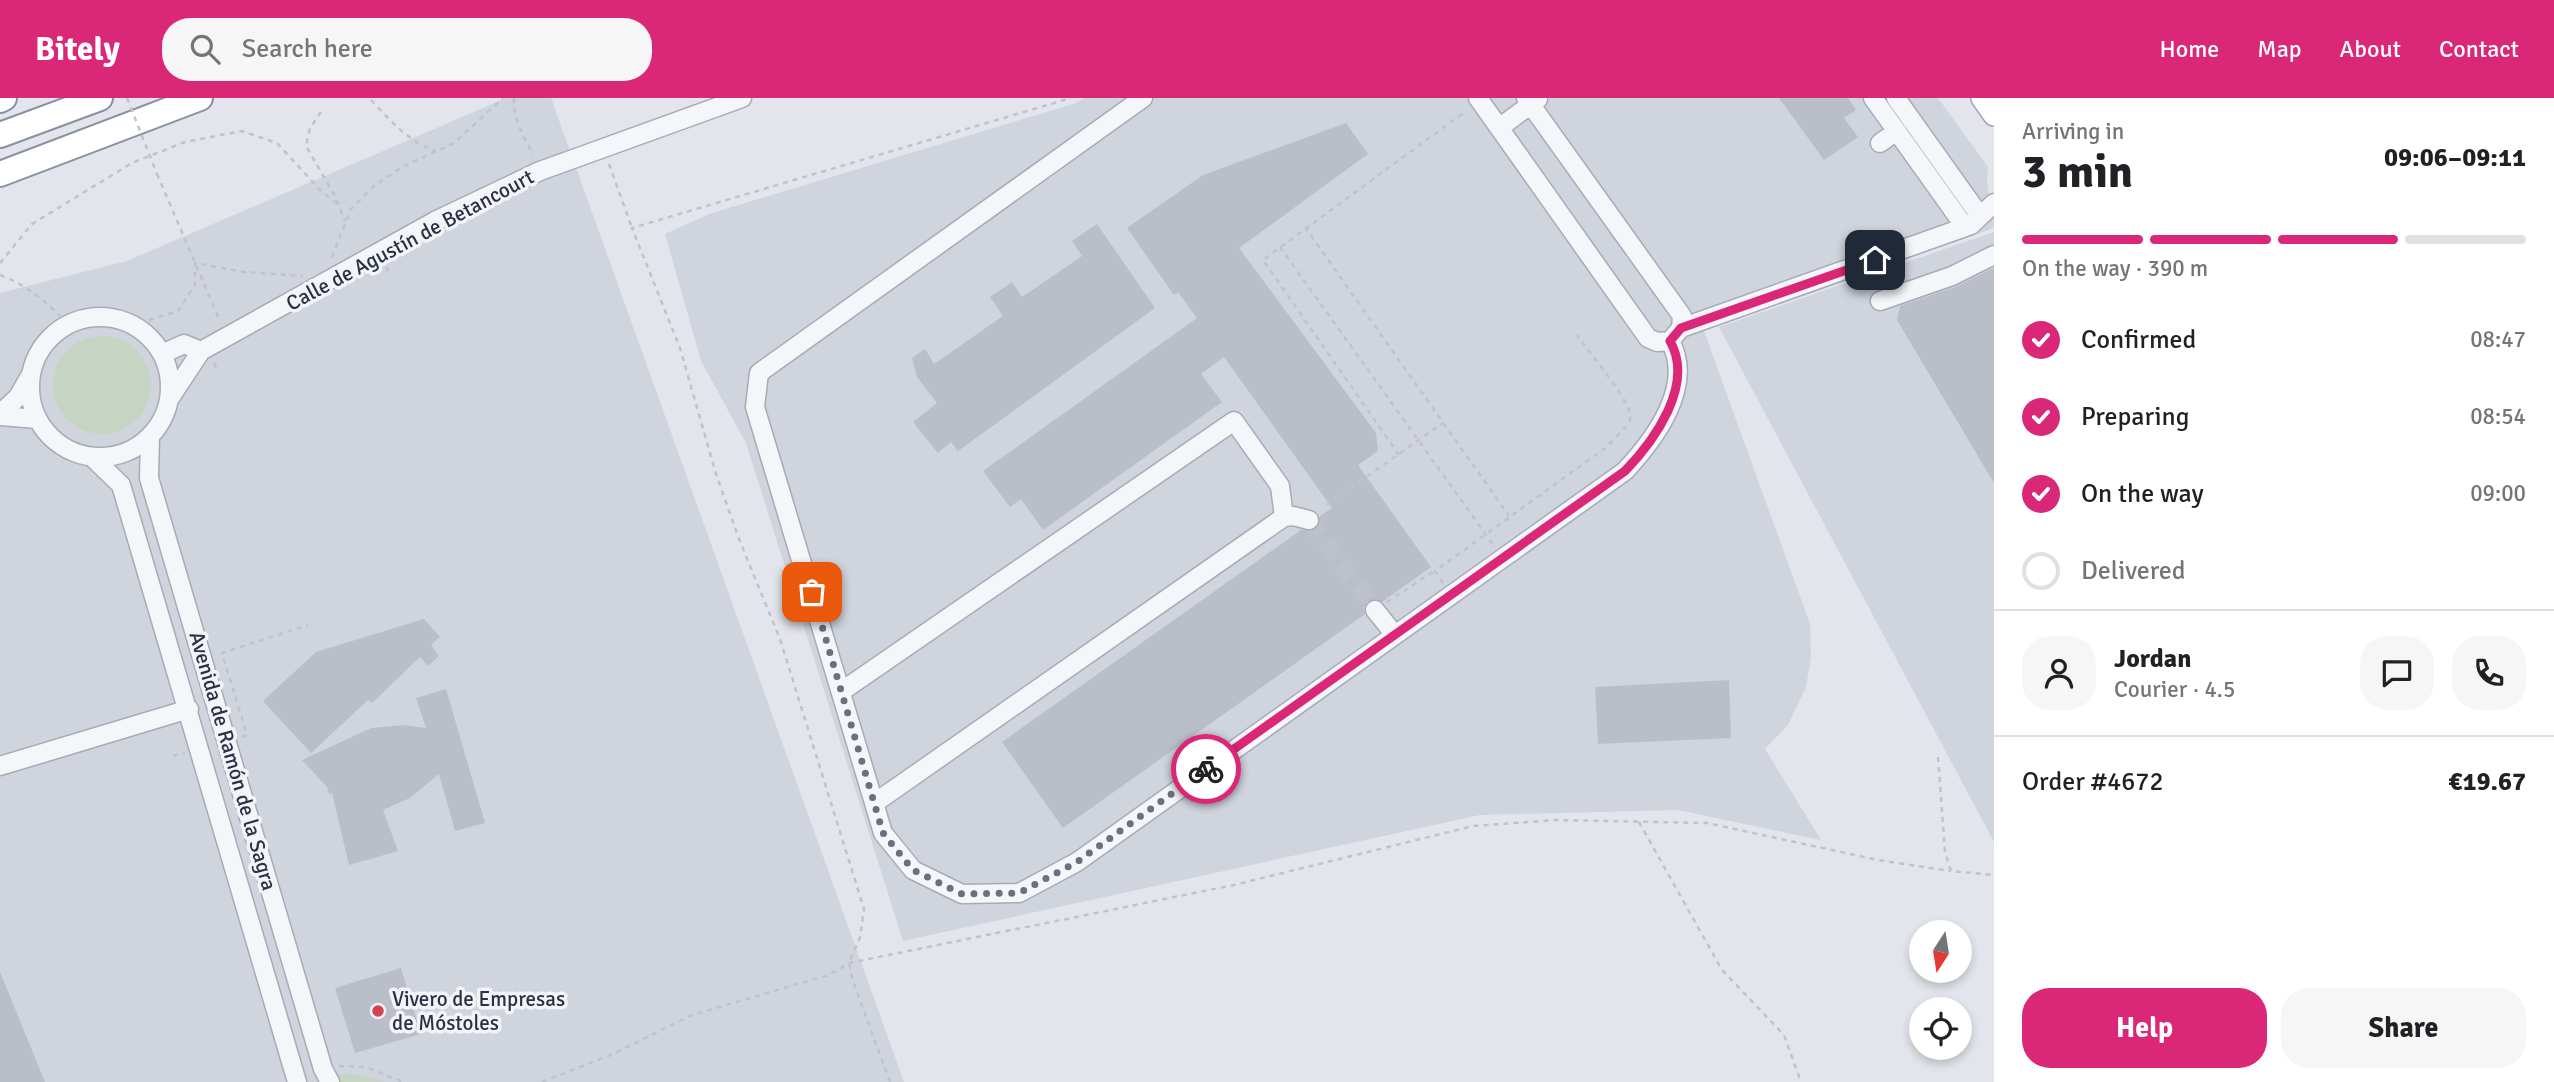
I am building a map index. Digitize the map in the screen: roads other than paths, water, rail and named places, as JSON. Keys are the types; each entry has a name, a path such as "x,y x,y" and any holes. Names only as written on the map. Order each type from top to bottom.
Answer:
{"highway":[{"path":"0,135 100,98"},
{"path":"0,174 200,98"}],"main road":[{"path":"1982,98 1994,115"}],"street":[{"name":"Calle de Agustín de Betancourt","path":"170,398 208,357 435,221 540,171 742,98"},
{"path":"1143,98 759,373 755,407 876,802 883,833 913,870 962,894 1019,893 1077,862 1625,471 1651,444 1673,394 1677,368 1676,335 1682,316 1532,100 1499,128"},
{"path":"1873,98 1972,221"},
{"path":"1896,98 1972,221"},
{"path":"1479,100 1647,338 1676,335 1972,221 1994,203"},
{"path":"1880,143 1897,131"},
{"path":"1880,301 1952,276 1994,255"},
{"path":"0,415 18,397 30,376 37,355 50,337 68,325 89,318 110,318 131,324 149,337 163,354 170,375 170,398 163,419 150,438 124,454 93,457 61,445 51,438 37,419 30,398 30,376"},
{"name":"Calle de Agustín de Betancourt","path":"163,354 184,344 208,357"},
{"path":"0,415 37,419"},
{"path":"842,691 1234,421 1280,486 1283,517"},
{"name":"Avenida de Ramón de la Sagra","path":"150,438 149,478 327,1076"},
{"name":"Avenida de Ramón de la Sagra","path":"93,457 121,485 297,1082"},
{"path":"876,802 1283,517 1293,516 1308,520"},
{"path":"1375,610 1395,635"},
{"path":"0,766 189,709"}],"tunnel":[{"path":"1309,520 1375,610"}],"place":[{"name":"Vivero de Empresas de Móstoles","path":"378,1011"}]}
